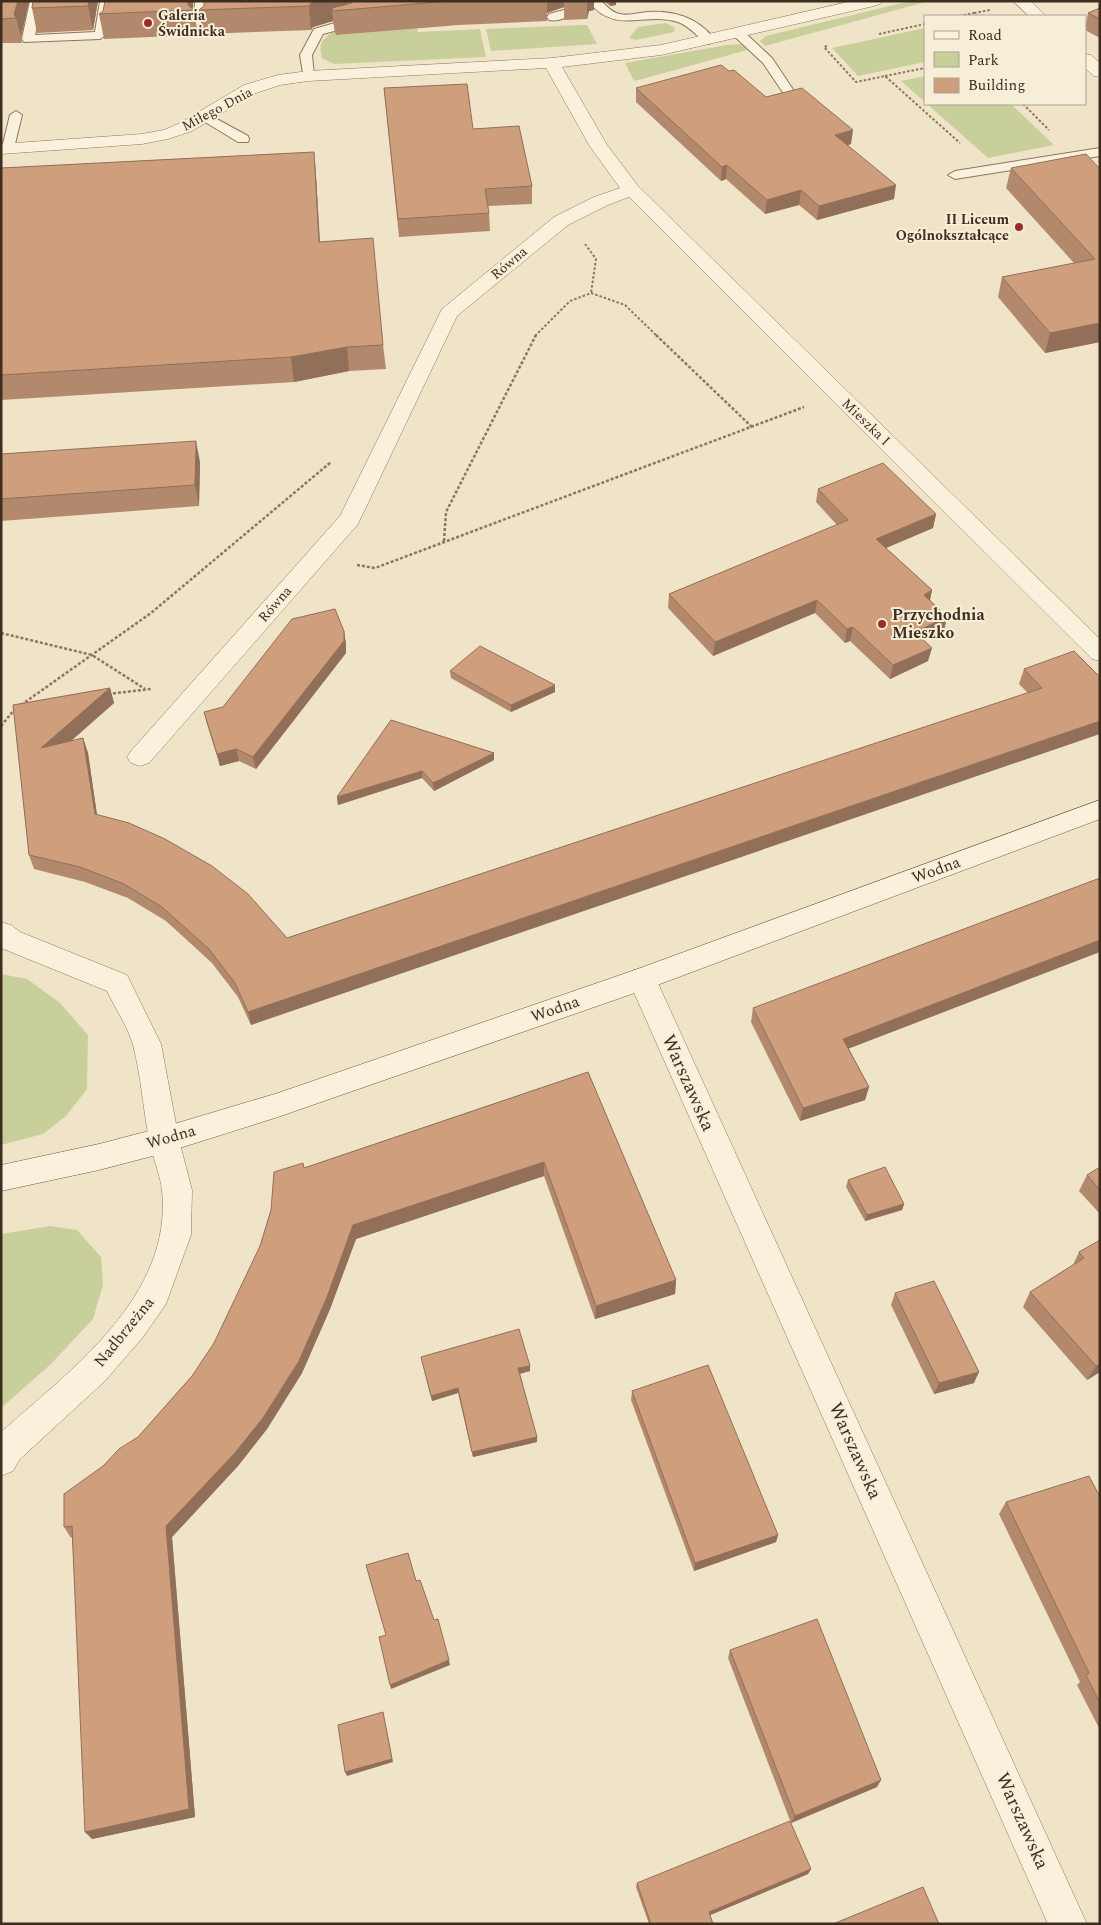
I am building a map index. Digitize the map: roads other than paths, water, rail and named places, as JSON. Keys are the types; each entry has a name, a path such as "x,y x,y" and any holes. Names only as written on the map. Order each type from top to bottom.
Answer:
{"street":[{"path":"632,190 612,168 589,134 552,63 661,50 874,1"},
{"path":"1021,1 1037,15"},
{"path":"1086,60 1100,72"},
{"name":"Miłego Dnia","path":"5,149 142,139 168,134 186,127 250,89 278,80 308,76 552,63"},
{"name":"Równa","path":"140,757 350,519 449,312 560,220 601,201 632,190"},
{"name":"Mieszka I","path":"632,190 1100,653"},
{"name":"Wodna","path":"1,1178 164,1140 278,1105 642,979 1100,810"},
{"name":"Nadbrzeżna","path":"1,934 10,940 117,983 147,1044 164,1140 177,1190 176,1235 155,1294 132,1327 94,1370 8,1448 1,1460"},
{"name":"Warszawska","path":"642,979 1068,1924"}],"lane":[{"path":"36,1 28,39 100,35 106,1"},
{"path":"200,30 201,1"},
{"path":"553,17 575,8 575,1"},
{"path":"594,1 608,14 619,18 659,15 680,19 696,26 709,40"},
{"path":"670,7 680,19"},
{"path":"308,76 306,55 318,32 349,23"},
{"path":"738,33 768,61 792,97"},
{"path":"5,149 16,115"},
{"path":"204,116 242,138"},
{"path":"955,175 1100,152"}],"place":[{"name":"Galeria Świdnicka","path":"148,23"},
{"name":"II Liceum Ogólnokształcące","path":"1019,227"},
{"name":"Przychodnia Mieszko","path":"882,624"}]}
